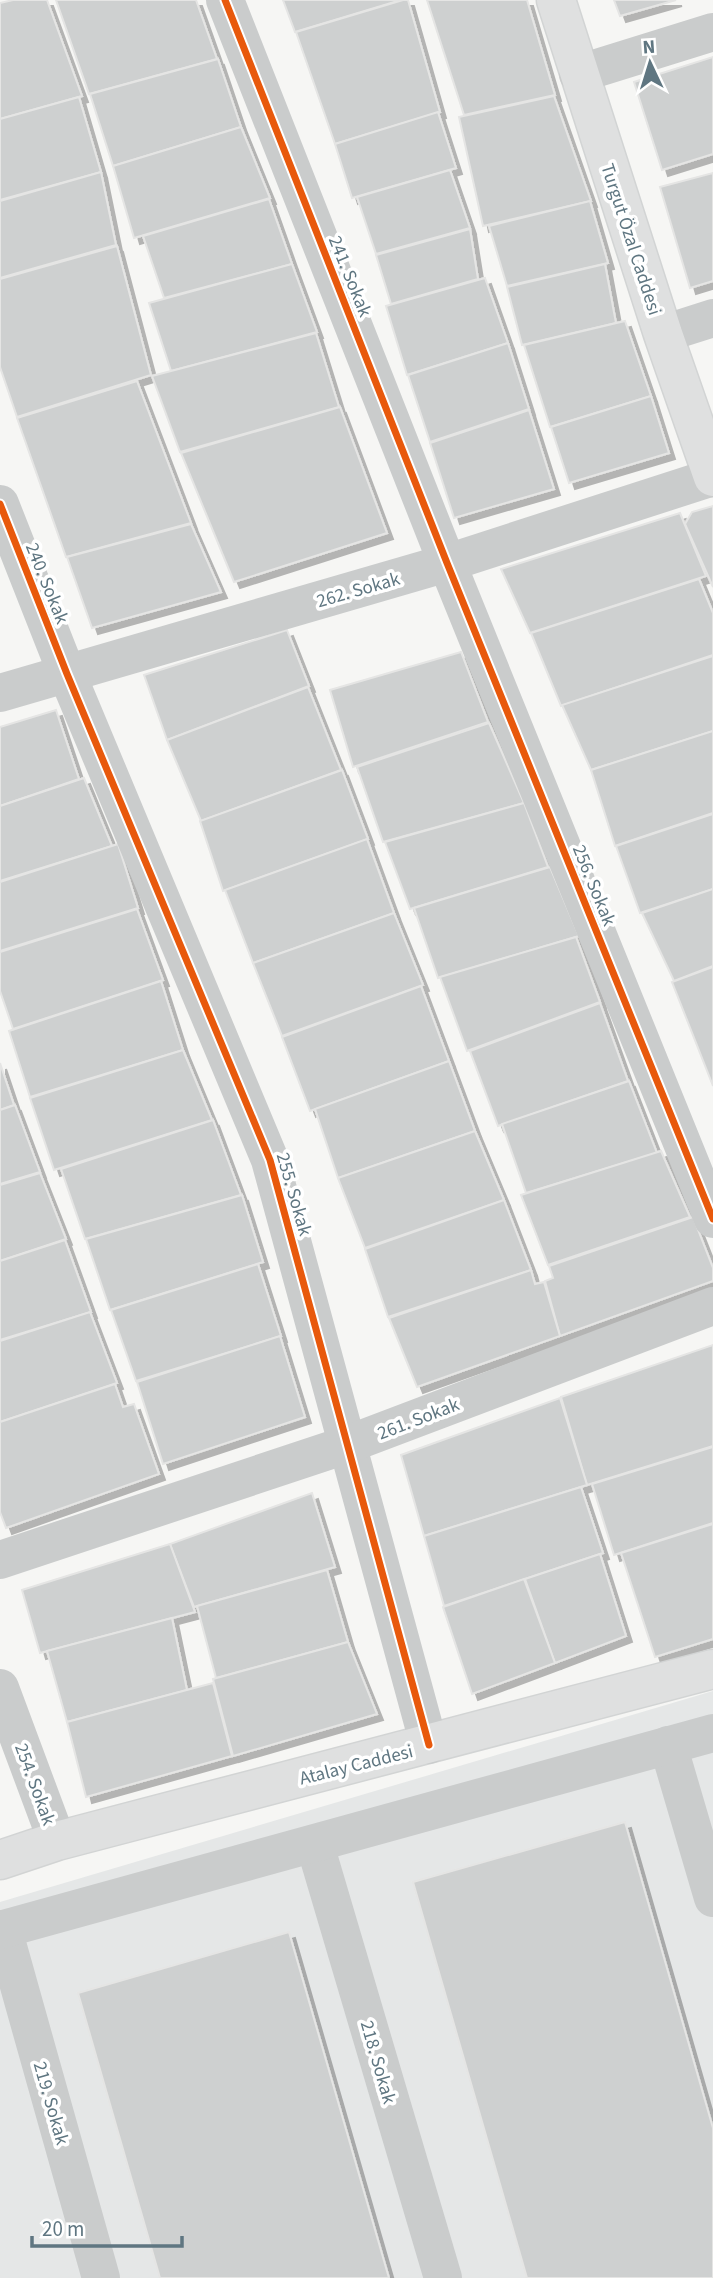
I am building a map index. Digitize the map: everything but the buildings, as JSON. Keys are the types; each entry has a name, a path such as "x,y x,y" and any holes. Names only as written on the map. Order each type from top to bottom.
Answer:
{"street":[{"name":"241. Sokak","path":"225,0 447,563"},
{"name":"Turgut Özal Caddesi","path":"556,0 663,334 713,477"},
{"path":"578,74 713,32"},
{"path":"663,334 713,318"},
{"name":"262. Sokak","path":"0,693 447,563 713,477"},
{"name":"240. Sokak","path":"0,504 67,674"},
{"name":"256. Sokak","path":"447,563 713,1219"},
{"name":"255. Sokak","path":"67,674 270,1160 429,1745"},
{"name":"261. Sokak","path":"0,1560 346,1445 713,1307"},
{"name":"Atalay Caddesi","path":"0,1860 57,1841 713,1668"},
{"name":"254. Sokak","path":"0,1688 57,1841"},
{"path":"1,1929 315,1845 713,1733"},
{"path":"668,1745 713,1898"},
{"name":"218. Sokak","path":"315,1845 443,2278"},
{"name":"219. Sokak","path":"1,1929 101,2278"}],"shaded area":[{"path":"713,1691 713,2278 0,2278 0,1902"}],"cycle path":[{"path":"225,0 447,563 713,1219"},
{"path":"0,504 67,674 270,1160 429,1745"}]}
